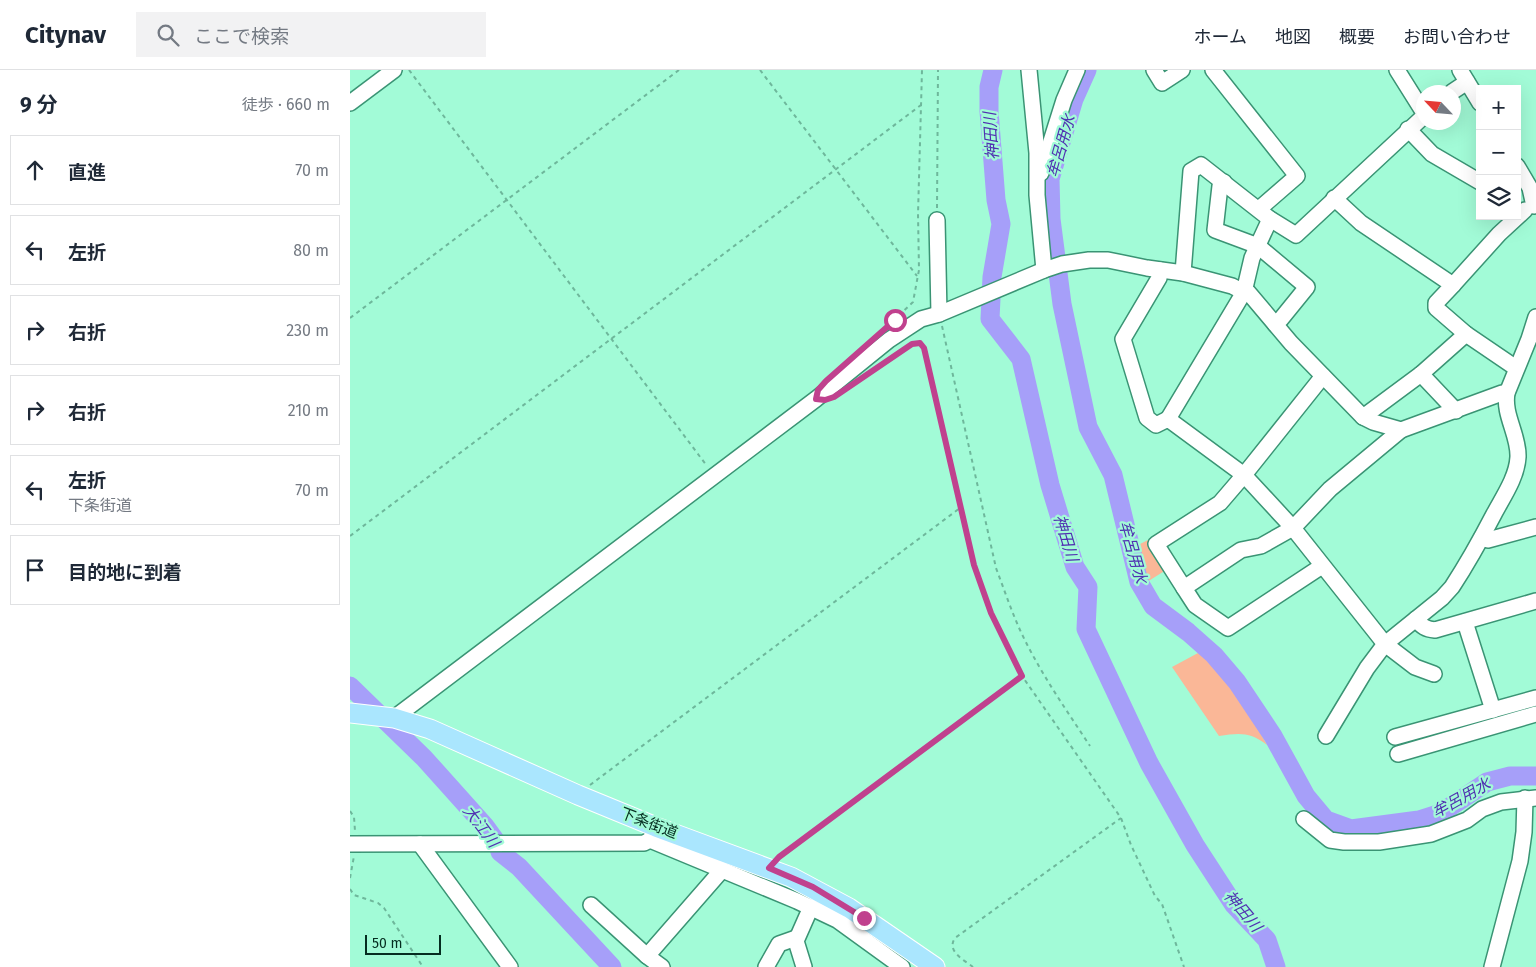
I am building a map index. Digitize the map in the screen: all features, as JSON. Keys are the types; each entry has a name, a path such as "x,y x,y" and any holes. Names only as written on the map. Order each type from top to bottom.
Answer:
{"main road":[{"name":"下条街道","path":"355,712 391,717 430,729 578,795 653,833 719,863 769,868 813,887 849,908 935,967"}],"street":[{"path":"350,103 394,70"},
{"path":"1029,70 1037,153 1037,195 1046,269"},
{"path":"1037,180 1044,164 1064,100 1077,70"},
{"path":"1154,70 1162,83 1182,70"},
{"path":"1160,270 1159,278 1123,339 1147,418 1156,425 1168,419 1244,292 1252,258 1258,246 1265,214 1296,176 1214,70"},
{"path":"1397,70 1416,101"},
{"path":"1463,76 1476,97"},
{"path":"1184,273 1191,171 1201,166 1296,235 1416,122"},
{"path":"1408,129 1432,154 1476,180"},
{"path":"1516,368 1466,334 1436,308 1436,303 1499,234 1528,208 1530,188 1521,173"},
{"path":"1224,182 1220,186 1216,230 1258,246 1307,287 1281,319 1274,324"},
{"path":"1334,198 1361,223 1453,285"},
{"path":"937,220 942,313"},
{"path":"391,717 715,476 889,340 921,319 942,313 1046,269 1089,260 1108,260 1184,273 1248,292 1274,324 1363,417 1401,430"},
{"path":"1326,736 1367,668 1385,644 1442,598 1452,587 1482,537 1506,491 1514,474 1518,458 1515,436 1508,413 1507,394 1516,368 1532,341 1536,317"},
{"path":"1363,417 1421,374 1466,334"},
{"path":"1421,374 1456,411"},
{"path":"1322,566 1228,628 1195,605 1156,544 1220,503 1323,376"},
{"path":"1184,588 1241,550 1261,546 1293,528 1330,489 1401,430 1502,393 1507,394"},
{"path":"1168,419 1244,475 1293,528 1385,644 1415,667 1434,674"},
{"path":"1482,537 1488,540 1536,527"},
{"path":"1416,619 1420,625 1427,629 1435,630 1536,601"},
{"path":"1465,622 1493,710"},
{"path":"1395,737 1536,698"},
{"path":"1398,754 1536,714"},
{"path":"1304,819 1330,840 1379,842 1431,834 1467,820 1482,809 1501,802 1530,798 1520,861 1492,967"},
{"path":"350,844 644,842 653,833"},
{"path":"420,844 510,967"},
{"path":"647,956 719,863 850,928 902,967"},
{"path":"591,905 647,956 662,967"},
{"path":"804,967 798,951 796,938 811,907"},
{"path":"766,967 779,944 796,938"}],"path":[{"path":"409,70 715,476"},
{"path":"350,318 679,70"},
{"path":"760,70 917,276"},
{"path":"888,326 913,302 919,270 918,214 922,70"},
{"path":"937,220 938,70"},
{"path":"350,536 921,105"},
{"path":"942,313 996,568 1020,630 1044,675 1090,746"},
{"path":"865,376 912,344 920,343 924,348 960,508 983,594 1022,676 1121,818 1131,846 1155,896 1162,904 1184,967"},
{"path":"578,795 960,508"},
{"path":"769,868 779,857 1022,676"},
{"path":"973,967 956,954 952,948 954,938 1121,818"},
{"path":"350,889 354,895 378,903 384,908 422,967"}],"shaded area":[{"path":"1148,540 1166,570 1147,582 1143,576 1136,546"},
{"path":"1198,653 1211,661 1248,711 1267,745 1244,734 1219,736 1172,667"}],"waterway":[{"name":"神田川","path":"993,70 989,87 989,111 996,200 1001,224 992,277 990,319 1021,359 1050,485 1075,567 1088,587 1086,629 1149,763 1195,845 1234,905 1267,940 1276,967"},
{"name":"牟呂用水","path":"1087,70 1074,99 1050,179 1051,219 1062,304 1088,427 1113,475 1139,582 1153,606 1188,632 1214,655 1237,682 1273,736 1306,796 1326,820 1351,829 1419,820 1441,813 1487,782 1510,776 1536,776"},
{"name":"大江川","path":"350,686 424,758 485,826 498,844 500,852 519,867 612,967"}],"route":[{"path":"864,918 813,887 769,868 779,857 1022,676 991,613 974,565 924,348 920,343 912,344 834,397 825,400 816,399 818,390 826,381 895,320"}]}
